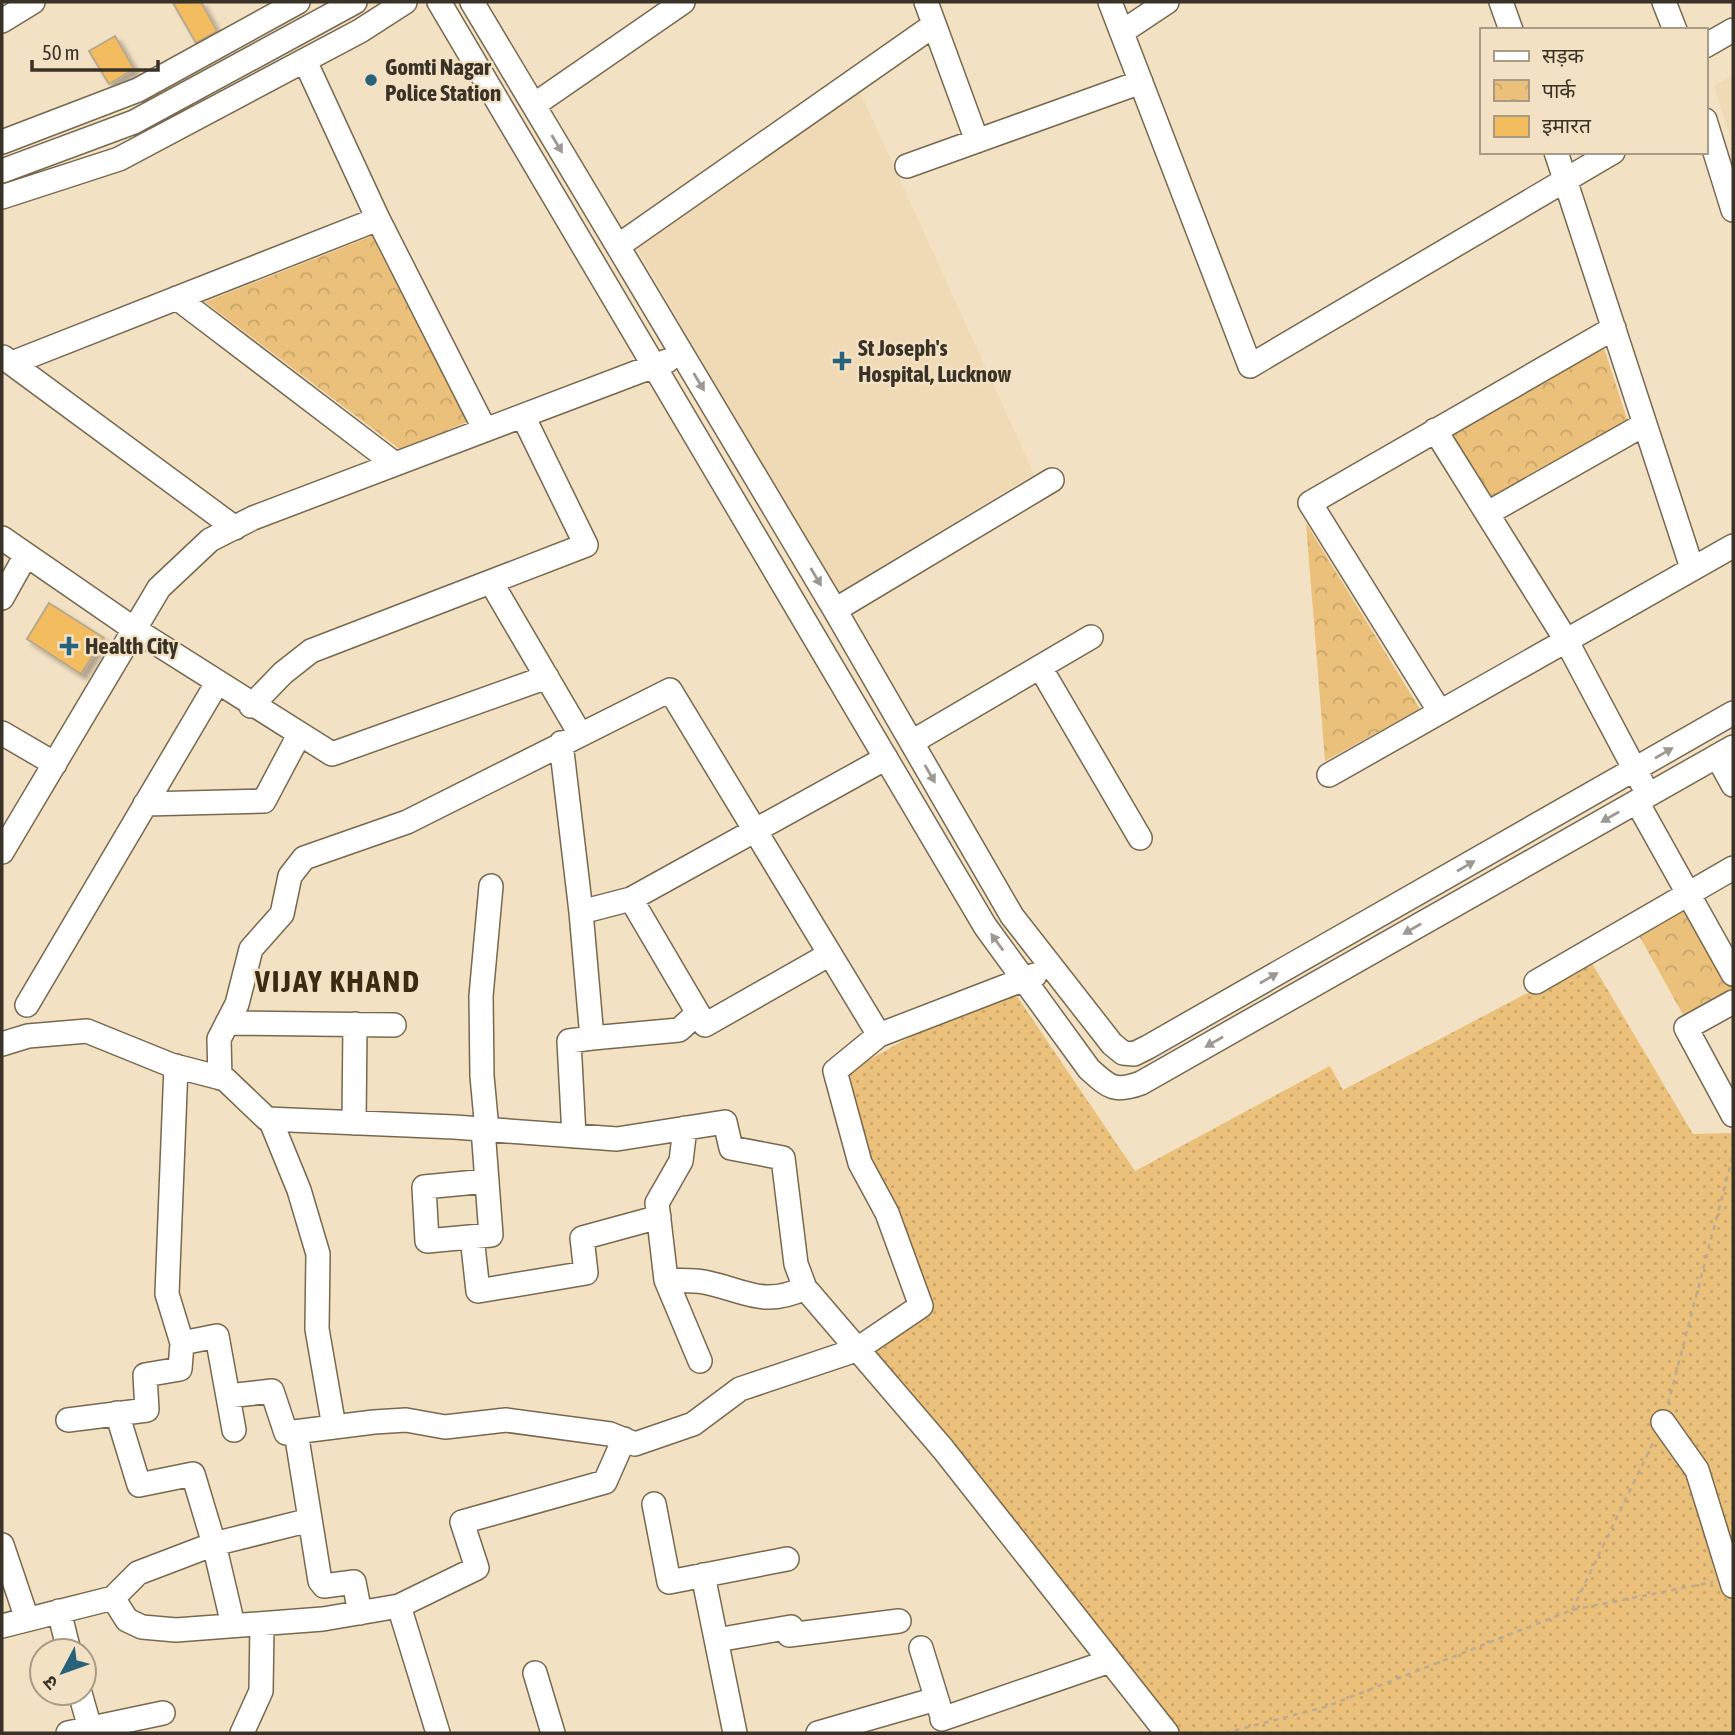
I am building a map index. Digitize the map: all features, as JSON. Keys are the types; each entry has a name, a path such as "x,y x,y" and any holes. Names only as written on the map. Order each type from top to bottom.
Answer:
{"street":[{"path":"2,21 33,2"},
{"path":"5,134 138,90 298,2"},
{"path":"2,171 134,122 355,2"},
{"path":"2,197 119,159 360,31 405,2"},
{"path":"439,2 985,926 1089,1069 1109,1087 1124,1089 1141,1083 1725,752 1733,785"},
{"path":"472,2 835,611 1012,916 1112,1044 1123,1053 1134,1054 1733,713"},
{"path":"534,105 683,2"},
{"path":"926,2 977,141"},
{"path":"1110,2 1250,366 1610,154"},
{"path":"1122,32 1167,2"},
{"path":"1501,2 1510,28"},
{"path":"1664,2 1674,28"},
{"path":"618,246 934,25"},
{"path":"1707,45 1733,30"},
{"path":"304,61 378,219 485,430"},
{"path":"906,166 1141,82"},
{"path":"1707,126 1733,210"},
{"path":"1557,154 1692,568"},
{"path":"7,359 177,298 378,219"},
{"path":"177,298 395,464"},
{"path":"1440,712 1310,503 1614,328"},
{"path":"2,852 159,588 210,540 235,527 395,464 683,354"},
{"path":"7,359 235,527"},
{"path":"251,706 283,673 311,652 586,545 523,416"},
{"path":"1488,513 1645,424"},
{"path":"1435,429 1566,640 1635,769 1643,798 1688,894 1733,974"},
{"path":"835,611 1052,480"},
{"path":"2,538 251,706 332,754 547,677"},
{"path":"1329,775 1733,546"},
{"path":"2,598 26,555"},
{"path":"491,582 547,677 570,738 592,1038"},
{"path":"912,742 1091,638"},
{"path":"1040,667 1140,838"},
{"path":"27,1005 217,683"},
{"path":"220,1078 219,1039 237,1004 251,949 282,914 290,876 304,858 407,822 670,690 879,1035"},
{"path":"2,733 55,764"},
{"path":"145,804 264,801 299,735"},
{"path":"581,912 631,900 886,758"},
{"path":"1536,982 1733,868"},
{"path":"487,1181 424,1186 427,1241 491,1235 482,1076 481,996 491,886"},
{"path":"631,900 705,1025 830,954"},
{"path":"228,1396 272,1391 286,1433 406,1420 445,1427 506,1420 610,1434 635,1444 693,1424 740,1389 856,1350 921,1306 887,1213 860,1163 835,1071 879,1035 1024,980 1051,967"},
{"path":"1733,1002 1686,1028 1733,1115"},
{"path":"574,1136 569,1041 679,1030 698,1013"},
{"path":"227,1023 394,1025"},
{"path":"354,1123 355,1024"},
{"path":"2,1044 28,1036 88,1031 176,1066 220,1078 270,1119 299,1190 318,1254 317,1329 334,1427"},
{"path":"68,1420 147,1410 145,1375 180,1369 182,1343 167,1294 176,1066"},
{"path":"270,1119 617,1139 725,1122 731,1148 783,1158 796,1264 805,1288 943,1449 1167,1733"},
{"path":"685,1128 681,1161 657,1203 666,1280 699,1361"},
{"path":"471,1237 478,1290 586,1273 582,1238 659,1217"},
{"path":"666,1280 704,1282 747,1296 783,1298 805,1288"},
{"path":"182,1343 217,1336 234,1430"},
{"path":"117,1413 139,1485 192,1474 214,1544 233,1625"},
{"path":"1664,1422 1698,1470 1731,1582"},
{"path":"296,1432 320,1581 324,1586 354,1582 360,1613"},
{"path":"113,1598 128,1620 142,1627 176,1630 262,1624 400,1606 477,1568 462,1522 605,1482 624,1439"},
{"path":"654,1504 669,1582 787,1559"},
{"path":"2,1626 113,1598 138,1573 214,1544 310,1520"},
{"path":"2,1545 27,1619"},
{"path":"703,1575 735,1733"},
{"path":"400,1606 438,1733"},
{"path":"59,1611 66,1637"},
{"path":"716,1640 791,1627 789,1635 899,1621"},
{"path":"242,1733 261,1692 262,1624"},
{"path":"921,1648 942,1717"},
{"path":"818,1733 942,1717 1110,1661"},
{"path":"535,1674 553,1733"},
{"path":"79,1707 78,1732 163,1713"}],"path":[{"path":"1572,1610 1664,1422 1733,1155"},
{"path":"1225,1733 1325,1707 1572,1610 1731,1582"}],"shaded area":[{"path":"1733,75 1733,146 1714,86"},
{"name":"St Joseph's Hospital, Lucknow","path":"860,92 1034,474 837,593 636,247"}],"green space":[{"path":"372,236 467,422 401,450 205,302"},
{"path":"1603,345 1628,422 1492,502 1449,431"},
{"path":"1306,523 1420,709 1325,761"},
{"path":"1686,903 1733,989 1733,994 1686,1020 1636,930"},
{"path":"1590,960 1693,1134 1733,1133 1733,1733 1180,1733 872,1350 931,1308 869,1158 849,1071 917,1033 1016,995 1135,1171 1330,1066 1343,1090"}],"building":[{"path":"201,2 217,31 196,43 173,3"},
{"path":"115,36 134,69 109,84 89,51"},
{"path":"49,603 104,638 81,674 27,639"}],"place":[{"name":"Gomti Nagar Police Station","path":"371,80"},
{"name":"St Joseph's Hospital, Lucknow","path":"842,361"},
{"name":"Health City","path":"69,646"}],"district":[{"name":"VIJAY KHAND","path":"338,982"}]}
